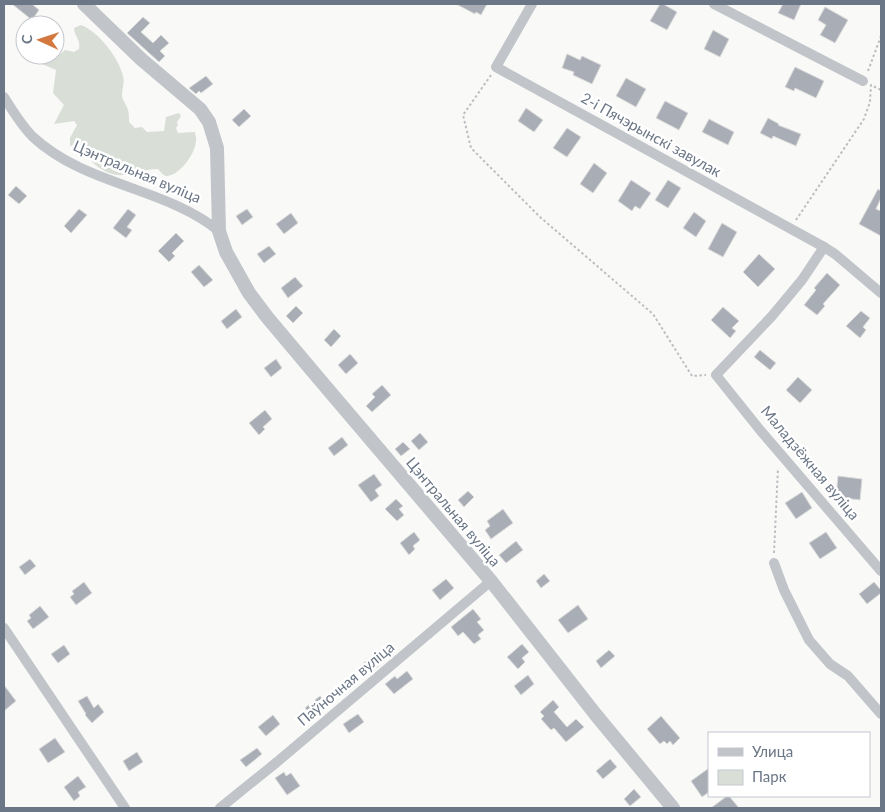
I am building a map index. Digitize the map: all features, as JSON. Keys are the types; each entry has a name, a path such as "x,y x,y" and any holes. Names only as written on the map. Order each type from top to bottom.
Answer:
{"street":[{"name":"Цэнтральная вуліца","path":"84,4 141,59 200,109 209,122 217,148 219,232 235,271 267,317 491,581 596,715 673,808"},
{"path":"496,67 532,4"},
{"path":"714,4 864,81"},
{"name":"2-і Пячэрынскі завулак","path":"496,67 824,247 881,293"},
{"name":"Цэнтральная вуліца","path":"4,97 32,136 60,156 104,179 184,208 205,220 219,232"},
{"path":"716,375 772,316 802,280 824,247"},
{"name":"Маладзёжная вуліца","path":"716,375 881,571"},
{"path":"774,563 784,590 809,640 830,664 848,676 881,714"},
{"name":"Паўночная вуліца","path":"220,808 491,581"},
{"path":"4,628 125,808"}],"path":[{"path":"864,81 881,36"},
{"path":"496,67 463,115 471,148 540,217 652,314 692,376 716,375"},
{"path":"791,228 864,119 870,102 871,85 881,90"},
{"path":"774,563 779,451"}],"green space":[{"path":"81,25 88,28 101,39 117,61 124,79 122,97 128,111 129,122 135,128 142,127 147,132 164,131 166,117 179,113 181,116 176,128 178,133 195,132 196,139 193,151 182,168 177,172 167,176 158,169 123,175 110,173 92,162 81,145 75,144 70,146 70,138 77,125 74,121 54,124 64,105 53,93 56,70 44,65 65,65 65,50 74,52 79,49 74,28"}],"building":[{"path":"12,4 32,4 39,10 36,15 26,15"},
{"path":"456,4 487,4 481,15 476,12 475,14"},
{"path":"660,4 677,12 667,30 650,21"},
{"path":"783,4 801,4 794,20 778,13"},
{"path":"825,7 848,20 835,43 820,35 826,25 818,20"},
{"path":"143,17 150,23 141,32 153,43 161,35 169,43 160,51 165,56 159,62 127,33"},
{"path":"713,30 729,39 720,57 704,49"},
{"path":"567,54 580,60 582,56 601,65 592,84 573,75 574,72 562,68"},
{"path":"795,67 824,81 816,98 795,88 794,91 785,87"},
{"path":"206,76 213,84 201,93 199,91 196,94 189,88"},
{"path":"626,78 646,89 636,107 616,96"},
{"path":"665,101 688,113 679,130 656,118"},
{"path":"526,108 543,120 534,132 518,121"},
{"path":"244,109 251,116 239,127 232,120"},
{"path":"768,118 778,125 801,134 796,146 773,136 772,139 760,133"},
{"path":"709,119 734,132 728,145 702,132"},
{"path":"567,128 581,137 567,157 553,148"},
{"path":"594,163 607,173 593,193 580,184"},
{"path":"631,180 651,193 640,209 635,206 632,211 618,201"},
{"path":"668,180 681,188 668,208 655,200"},
{"path":"16,186 27,196 19,204 8,195"},
{"path":"878,189 881,191 881,198 876,209 881,211 881,236 859,224"},
{"path":"79,209 87,215 71,233 64,226"},
{"path":"128,209 136,215 127,227 132,230 126,238 113,228"},
{"path":"247,209 253,217 242,225 236,216"},
{"path":"694,212 706,221 696,237 683,228"},
{"path":"291,213 298,223 284,234 276,224"},
{"path":"722,223 737,232 723,257 708,249"},
{"path":"176,233 184,241 172,253 175,256 169,262 158,251"},
{"path":"269,246 276,254 264,263 257,254"},
{"path":"759,254 775,269 758,287 743,272"},
{"path":"199,265 213,280 204,287 191,272"},
{"path":"827,273 840,285 823,304 825,306 817,315 804,305 816,290 814,288"},
{"path":"295,277 303,286 288,298 281,288"},
{"path":"296,306 303,313 293,323 286,316"},
{"path":"723,307 739,321 732,328 736,331 730,338 711,320"},
{"path":"236,309 242,317 227,329 221,321"},
{"path":"861,311 870,318 863,327 866,330 860,338 846,326"},
{"path":"334,329 341,336 331,347 324,340"},
{"path":"760,350 776,363 770,370 754,357"},
{"path":"350,354 358,363 346,374 338,365"},
{"path":"276,359 282,368 271,377 264,368"},
{"path":"798,377 812,390 800,403 786,390"},
{"path":"382,385 391,395 372,412 366,406 375,397 372,394"},
{"path":"265,410 272,419 263,427 265,429 259,435 249,423"},
{"path":"420,433 428,442 419,450 411,441"},
{"path":"342,437 348,445 334,456 328,448"},
{"path":"403,442 410,449 401,456 395,449"},
{"path":"374,474 382,485 375,490 379,496 371,502 358,485"},
{"path":"838,476 862,479 860,500 836,497"},
{"path":"468,491 474,497 464,507 458,500"},
{"path":"802,492 812,508 796,519 785,503"},
{"path":"396,499 403,506 399,509 404,515 397,521 385,509"},
{"path":"503,509 513,523 491,539 485,530 490,526 487,521"},
{"path":"414,532 420,540 413,546 415,549 409,555 400,543"},
{"path":"826,532 837,548 820,559 809,543"},
{"path":"516,541 523,550 506,563 499,555"},
{"path":"30,559 36,566 25,575 19,567"},
{"path":"544,574 550,581 541,588 536,581"},
{"path":"446,579 454,588 440,600 432,590"},
{"path":"84,582 92,593 76,605 70,597 74,594 72,591"},
{"path":"874,582 881,590 881,593 867,604 859,594"},
{"path":"578,605 588,619 568,633 558,620"},
{"path":"40,606 49,617 33,629 27,621 31,618 29,615"},
{"path":"473,609 481,619 477,622 484,630 478,635 481,639 474,644 463,632 458,636 451,627"},
{"path":"522,644 529,652 522,658 525,662 518,669 507,657"},
{"path":"64,645 70,654 58,663 51,654"},
{"path":"609,650 615,656 601,668 596,661"},
{"path":"373,655 381,664 367,675 359,667"},
{"path":"407,671 413,679 394,694 385,684 395,676 397,679"},
{"path":"528,675 534,684 521,695 514,686"},
{"path":"4,685 16,701 4,711"},
{"path":"87,696 94,708 98,704 104,712 92,723 85,715 78,701"},
{"path":"320,696 327,704 313,717 305,708"},
{"path":"553,700 559,707 554,712 567,727 576,719 584,727 566,742 554,728 551,730 541,719 544,716 540,712"},
{"path":"358,714 364,722 349,733 343,724"},
{"path":"273,715 280,724 266,736 258,727"},
{"path":"661,716 680,738 673,745 670,741 667,744 664,741 660,744 647,729"},
{"path":"55,738 65,752 48,763 39,749"},
{"path":"257,748 262,754 246,767 240,760"},
{"path":"137,752 143,762 129,771 123,761"},
{"path":"610,759 617,767 603,779 596,771"},
{"path":"708,769 708,793 702,797 691,781"},
{"path":"284,772 286,776 291,773 300,786 287,795 275,778"},
{"path":"78,776 86,787 78,792 80,796 74,801 64,787"},
{"path":"634,789 641,797 630,806 624,799"},
{"path":"726,797 730,797 739,808 711,808"}]}
